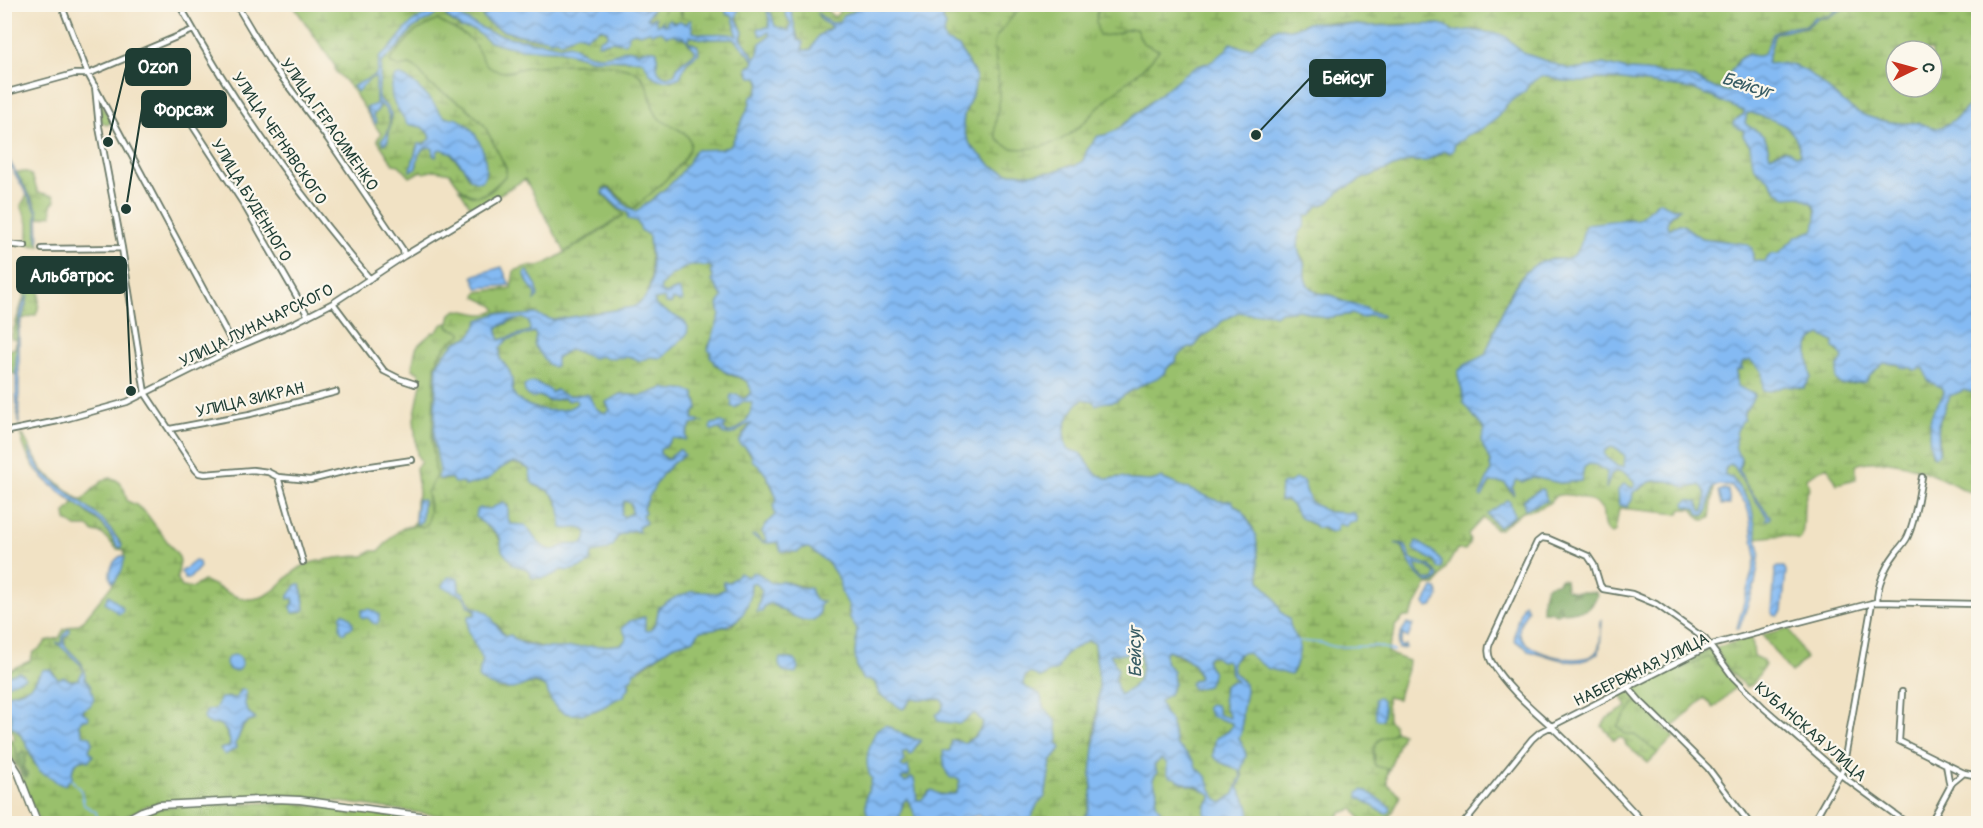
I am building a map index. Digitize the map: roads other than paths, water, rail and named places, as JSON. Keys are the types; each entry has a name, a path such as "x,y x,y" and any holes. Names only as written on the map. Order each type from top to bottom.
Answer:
{"main road":[{"path":"4,750 18,772 38,824"},
{"path":"118,824 159,805 276,799 300,800 480,824"}],"street":[{"path":"61,4 88,74 236,348"},
{"name":"УЛИЦА ЧЕРНЯВСКОГО","path":"179,4 193,30 264,141 328,229 370,279"},
{"name":"УЛИЦА ГЕРАСИМЕНКО","path":"236,4 272,63 328,139 403,250 404,256"},
{"path":"4,93 74,74 88,74 193,30"},
{"path":"95,86 99,127 122,248 145,393 199,473 253,470 268,472 279,477 310,480 358,468 412,460"},
{"name":"УЛИЦА БУДЁННОГО","path":"174,98 243,203 308,316"},
{"name":"УЛИЦА ЛУНАЧАРСКОГО","path":"4,432 58,421 120,404 145,393 333,303 404,256 500,198"},
{"path":"4,244 25,246"},
{"path":"42,249 122,248"},
{"path":"333,303 384,371 415,384"},
{"name":"УЛИЦА ЗИКРАН","path":"170,429 250,414 336,392"},
{"path":"279,477 303,562"},
{"path":"1812,824 1844,766 1875,602 1891,560 1906,541 1922,477"},
{"name":"КУБАНСКАЯ УЛИЦА","path":"1551,726 1504,680 1492,663 1488,651 1538,542 1542,538 1588,556 1603,589 1632,594 1656,604 1705,639 1730,674 1745,690 1840,775 1908,824"},
{"name":"НАБЕРЕЖНАЯ УЛИЦА","path":"1463,824 1532,739 1551,726 1711,645 1875,602 1978,604"},
{"path":"1628,687 1708,768 1750,824"},
{"path":"1902,692 1898,741 1964,773 1978,776"},
{"path":"1551,726 1645,824"},
{"path":"1946,764 1950,787"},
{"path":"1930,824 1950,787 1964,773"}],"water":[{"path":"441,4 450,5 461,17 489,32 531,42 560,46 569,44 590,55 606,56 627,49 639,52 654,50 657,51 658,70 667,77 675,74 679,65 696,51 684,37 674,34 667,36 661,31 640,34 635,32 629,34 624,43 612,41 598,44 599,40 606,37 608,33 607,30 601,28 585,37 579,34 560,42 557,39 533,38 511,33 492,25 482,16 486,15 486,9 482,7 475,9 476,4 641,5 646,9 650,5 655,5 647,18 655,17 657,25 663,20 665,25 669,19 674,23 680,21 686,24 691,20 693,32 737,36 733,16 726,14 726,6 735,7 739,10 736,18 743,32 741,38 755,58 758,55 760,43 770,36 769,32 761,36 758,31 759,28 769,27 767,11 771,13 775,26 789,31 791,24 785,13 786,10 791,10 798,40 803,42 803,50 811,50 818,36 832,27 822,21 817,13 827,21 836,23 843,15 853,12 860,5 944,5 947,11 943,14 946,26 943,34 945,41 959,47 976,78 964,115 965,134 971,146 993,167 1008,173 1028,174 1052,172 1075,166 1083,161 1087,150 1098,136 1117,130 1184,74 1211,62 1231,43 1243,48 1252,47 1278,27 1292,29 1311,22 1369,26 1439,24 1447,26 1452,32 1469,30 1499,34 1506,37 1523,53 1569,69 1603,64 1628,70 1694,78 1716,89 1729,92 1731,91 1730,73 1739,59 1748,54 1759,56 1763,54 1774,33 1786,28 1808,25 1814,17 1828,16 1817,18 1808,26 1777,33 1774,36 1767,63 1796,66 1817,79 1859,113 1884,121 1918,123 1936,128 1955,119 1970,104 1978,103 1978,397 1975,393 1964,390 1950,396 1938,424 1939,454 1934,456 1929,439 1930,420 1944,393 1941,387 1928,381 1924,368 1914,370 1901,367 1899,364 1884,363 1865,382 1841,385 1836,379 1838,366 1843,359 1839,351 1834,348 1834,342 1821,335 1814,338 1808,347 1811,378 1804,388 1785,386 1770,391 1763,390 1762,371 1750,360 1742,363 1743,369 1736,372 1737,386 1755,395 1744,413 1744,420 1741,421 1736,435 1735,445 1741,458 1739,469 1745,484 1770,519 1766,520 1767,516 1744,484 1735,467 1730,464 1725,469 1725,476 1732,478 1751,504 1760,553 1755,584 1739,629 1737,628 1756,557 1746,504 1732,487 1719,485 1712,488 1705,515 1699,515 1696,508 1686,506 1685,503 1688,500 1698,502 1701,511 1704,511 1705,494 1700,485 1685,488 1677,483 1666,481 1650,482 1633,492 1632,500 1627,507 1619,505 1618,490 1624,484 1633,488 1634,481 1624,472 1618,471 1611,474 1606,489 1607,472 1596,465 1589,464 1584,467 1581,481 1560,483 1533,477 1522,482 1517,480 1512,487 1514,495 1505,483 1490,482 1482,497 1480,496 1491,471 1490,461 1481,442 1485,430 1463,403 1458,371 1485,355 1506,302 1521,278 1530,269 1541,262 1568,258 1576,253 1587,224 1635,220 1659,201 1671,208 1680,208 1669,218 1667,226 1669,229 1679,224 1701,238 1746,244 1752,248 1753,260 1764,262 1771,254 1778,254 1796,237 1814,230 1817,211 1814,205 1800,196 1786,197 1777,191 1770,180 1757,170 1753,164 1750,145 1743,136 1744,131 1733,125 1734,121 1744,114 1744,111 1693,89 1615,79 1583,82 1563,81 1541,76 1507,104 1496,119 1455,143 1453,151 1449,153 1443,151 1426,161 1409,161 1362,179 1338,192 1329,202 1318,206 1306,216 1304,227 1299,233 1298,248 1304,263 1307,284 1317,293 1334,296 1341,301 1366,308 1370,312 1383,316 1370,315 1362,318 1352,314 1325,318 1300,310 1279,312 1275,315 1266,312 1252,314 1238,312 1202,337 1195,346 1177,356 1175,362 1159,377 1142,384 1115,401 1096,405 1093,401 1083,399 1076,405 1067,420 1064,434 1067,449 1080,453 1096,474 1108,479 1122,477 1130,480 1151,481 1161,478 1218,501 1232,501 1242,510 1256,535 1260,581 1275,599 1281,612 1289,619 1291,629 1298,641 1299,654 1291,675 1267,668 1246,652 1239,654 1232,663 1233,672 1245,684 1246,690 1239,739 1246,756 1241,770 1242,779 1238,787 1249,809 1247,823 1210,823 1205,811 1211,795 1197,786 1170,777 1167,773 1167,763 1161,759 1154,765 1157,772 1153,779 1157,791 1156,804 1160,810 1160,823 1082,823 1089,809 1092,792 1091,776 1099,696 1095,643 1088,640 1065,654 1057,670 1041,678 1027,674 1024,679 1023,684 1027,688 1040,694 1044,709 1056,722 1057,743 1061,748 1051,762 1045,797 1038,803 1031,818 996,824 978,815 969,818 967,823 918,823 907,799 903,802 900,823 870,823 866,809 866,797 872,779 867,760 877,729 886,725 908,737 921,740 913,754 910,755 907,751 902,753 904,760 901,766 905,768 908,766 910,774 901,779 905,782 913,778 917,800 921,800 932,790 940,795 957,792 960,781 958,778 951,778 947,773 943,751 950,751 952,740 964,743 971,739 983,723 975,713 959,724 938,721 936,715 942,710 944,703 941,699 912,699 903,709 879,694 875,683 871,680 863,680 857,668 855,654 857,629 850,618 849,606 841,592 839,579 829,564 809,548 803,548 798,552 781,551 778,542 762,541 767,541 762,532 765,525 775,515 773,504 777,499 764,472 752,460 751,453 739,442 751,424 733,434 723,434 720,429 711,430 710,428 712,424 722,422 726,425 723,429 727,433 737,430 748,419 752,403 745,401 735,408 731,406 731,395 737,394 743,399 746,398 751,392 750,386 742,378 714,364 710,356 711,352 708,350 720,315 718,304 723,297 712,281 713,276 710,271 713,269 710,266 688,266 670,276 661,286 660,291 665,294 679,289 683,300 681,302 673,299 671,304 666,303 664,298 654,300 656,306 684,321 688,327 687,334 662,358 650,357 640,361 632,357 593,358 570,349 556,358 556,366 553,367 547,363 534,345 536,336 534,332 507,340 500,348 500,359 511,374 513,392 519,400 535,408 555,411 572,407 578,402 575,399 569,401 563,398 549,401 540,396 531,398 525,392 524,386 534,382 550,390 551,393 556,390 567,395 589,395 597,409 606,413 610,410 606,402 620,394 642,396 664,388 673,391 682,389 694,393 698,408 693,419 702,422 691,425 686,440 672,438 665,447 660,449 660,454 666,459 670,459 679,450 684,455 669,466 655,485 643,508 645,512 642,515 646,523 638,527 639,532 633,530 622,534 616,538 613,546 592,553 590,563 579,568 561,570 543,578 531,577 527,570 513,565 502,550 499,536 476,517 477,510 490,509 503,502 508,507 510,524 525,525 538,542 551,550 583,543 587,532 578,528 562,528 557,500 548,491 532,483 529,469 516,463 510,463 485,480 465,486 462,482 454,483 451,478 439,479 438,477 440,471 434,439 437,366 442,357 455,343 472,334 479,320 498,313 513,316 535,314 553,320 633,307 642,301 647,294 652,276 649,236 641,230 637,221 628,219 628,213 620,209 603,193 603,190 610,190 628,208 636,212 675,180 695,150 721,149 731,145 751,97 757,94 761,82 758,77 751,77 747,68 753,65 754,60 735,39 702,39 690,36 688,41 698,46 699,53 687,62 680,77 664,80 653,76 641,60 591,59 559,50 521,49 490,42 474,30 461,28 449,20 446,16 448,7 446,6 432,18 413,28 381,63 378,98 391,114 390,124 389,115 383,106 378,103 379,108 373,115 377,122 375,124 366,108 376,104 376,78 371,78 357,92 353,86 376,75 380,56 390,49 413,22","holes":["1747,113 1772,120 1789,129 1797,141 1800,155 1797,156 1783,150 1770,156 1764,136 1745,123","523,318 529,322 530,331 500,340 497,328 510,321","1611,447 1618,449 1625,456 1624,467 1618,467 1604,455 1605,450","624,501 631,503 632,513 624,517 621,514","1137,646 1142,663 1140,676 1133,687 1119,695 1115,679 1118,669 1110,654 1125,654 1129,651 1134,654","1168,650 1179,654 1196,667 1199,678 1190,683 1193,689 1208,686 1213,673 1207,663 1207,658 1212,655 1221,661 1228,662 1232,676 1237,681 1224,686 1224,705 1230,718 1219,715 1216,705 1209,704 1206,708 1211,716 1232,723 1229,731 1216,738 1213,756 1220,762 1239,770 1241,776 1234,794 1222,803 1217,799 1205,776 1197,769 1193,760 1176,744 1170,720 1164,713 1160,701 1169,694 1174,684 1173,671 1165,661 1165,652"]},
{"path":"1850,5 1832,15 1829,16 1842,6"},
{"path":"399,75 418,87 439,112 447,118 465,123 472,131 479,141 486,163 482,181 471,179 452,153 441,149 438,150 436,157 430,147 421,151 416,168 410,171 418,144 424,144 431,139 422,127 407,124 394,102 392,84 395,76"},
{"path":"390,127 388,141 384,144 381,140"},
{"path":"5,153 38,211 39,243 37,241 37,212 5,157"},
{"path":"502,267 510,285 477,288 473,276"},
{"path":"527,270 537,286 538,297 535,300 536,294 524,273"},
{"path":"28,295 19,330 19,425 16,357 20,318"},
{"path":"29,448 41,471 103,520 122,545 121,548 117,546 101,523 46,480 31,460"},
{"path":"1295,479 1303,481 1310,502 1328,512 1353,513 1356,515 1356,522 1349,522 1346,526 1338,524 1336,531 1330,533 1300,518 1291,504 1286,500 1280,500 1281,485 1288,484"},
{"path":"1541,489 1544,490 1547,501 1525,509 1524,499"},
{"path":"1728,490 1730,505 1722,505 1719,491"},
{"path":"418,499 423,500 422,521 417,524 415,519"},
{"path":"1507,500 1510,502 1514,515 1499,527 1487,514"},
{"path":"1416,541 1433,551 1442,562 1442,568 1438,568 1434,561 1413,549"},
{"path":"1395,543 1406,546 1411,559 1430,566 1439,576 1435,582 1429,583 1419,577 1403,547","holes":["1415,564 1428,567 1436,574 1434,580 1430,581 1421,576"]},
{"path":"121,556 125,557 122,570 112,582 111,568"},
{"path":"195,561 199,562 200,567 189,579 185,579 181,572"},
{"path":"1779,567 1784,567 1786,571 1782,611 1778,616 1773,615 1772,612 1775,572"},
{"path":"753,572 771,583 782,581 804,589 810,588 814,599 819,602 823,601 817,618 805,620 797,618 770,603 764,606 762,612 757,612 762,590 756,583 751,583 747,607 738,619 725,626 700,631 694,639 672,646 638,671 634,671 633,677 629,680 629,689 626,690 624,696 594,711 577,714 561,711 550,699 547,689 536,683 510,689 494,686 479,679 483,660 468,631 468,616 475,615 476,610 469,606 464,596 442,587 448,577 458,578 459,590 464,593 472,607 488,614 505,636 511,635 527,645 550,648 608,646 622,644 627,638 622,628 630,621 645,617 645,629 651,630 656,622 659,607 676,597 693,591 717,593 725,589 723,582 730,582 739,573 748,577"},
{"path":"297,584 301,586 305,609 293,613 291,607 294,602 293,598 288,599 288,597"},
{"path":"1433,588 1437,589 1439,596 1432,607 1427,608 1425,603"},
{"path":"109,595 122,607 123,610 119,614 105,602"},
{"path":"1524,603 1528,609 1519,632 1524,642 1533,648 1558,657 1583,658 1592,655 1598,649 1602,621 1600,647 1598,653 1581,661 1572,662 1528,651 1515,641 1517,621"},
{"path":"369,609 379,614 377,624 361,616 362,610"},
{"path":"343,613 350,617 353,624 353,627 345,633 340,628"},
{"path":"1407,623 1413,625 1408,638 1403,635 1400,644 1402,647 1406,645 1406,648 1399,649 1399,639"},
{"path":"70,629 64,644 81,663 94,699 90,706 82,711 89,717 88,720 82,719 79,724 83,735 90,736 92,740 89,750 93,756 89,761 83,759 75,764 72,778 64,785 39,770 25,741 11,726 12,717 5,708 4,691 8,694 27,688 34,683 44,669 50,670 58,679 64,677 71,681 79,679 83,671 82,666 56,642 62,644 63,637"},
{"path":"234,655 242,663 234,671 226,663"},
{"path":"780,658 795,660 798,667 796,673 783,670 779,665"},
{"path":"19,672 25,678 5,684 6,676"},
{"path":"242,689 246,691 245,705 248,712 256,719 243,726 235,743 236,748 225,755 220,749 229,747 230,744 226,731 219,724 213,725 205,721 204,716 207,711 215,709 221,698 236,698"},
{"path":"1378,697 1384,707 1382,720 1376,719 1375,699"},
{"path":"1362,790 1390,807 1391,810 1384,813 1358,797 1358,793"}],"waterway":[{"path":"1298,641 1335,647 1377,646 1394,651"},
{"path":"71,779 81,791 84,805 96,812 99,824"}],"place":[{"name":"Бейсуг","path":"1256,135"},
{"name":"Ozon","path":"108,142"},
{"name":"Форсаж","path":"126,209"},
{"name":"Альбатрос","path":"131,391"}]}
